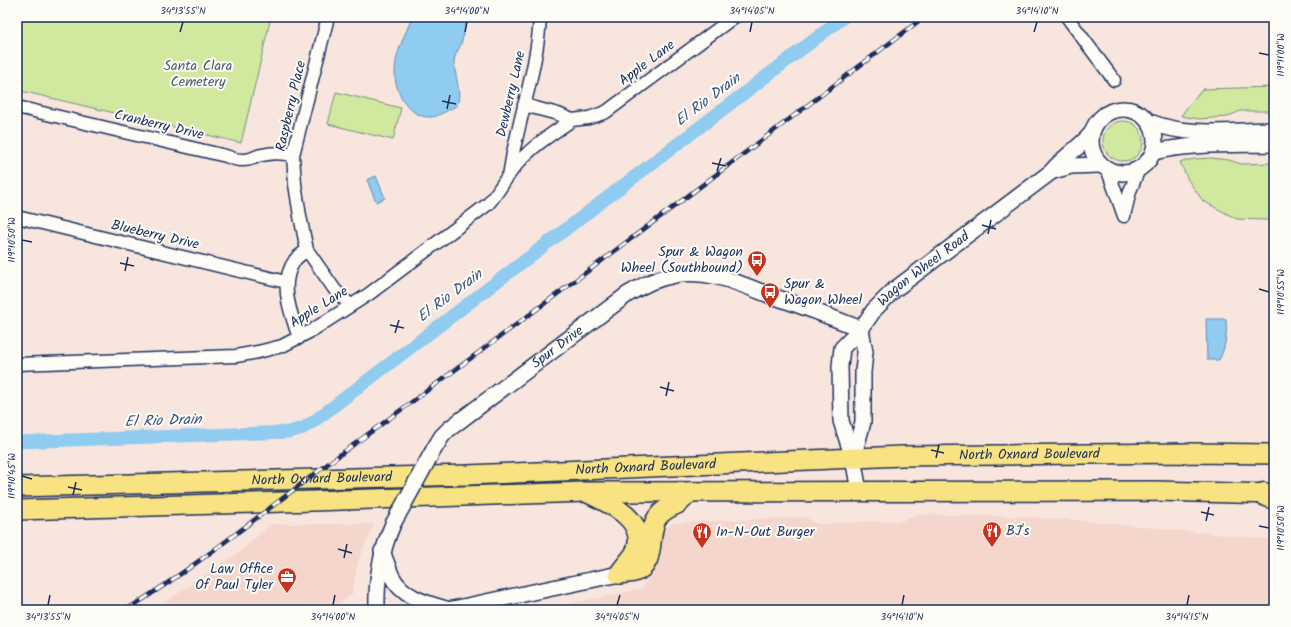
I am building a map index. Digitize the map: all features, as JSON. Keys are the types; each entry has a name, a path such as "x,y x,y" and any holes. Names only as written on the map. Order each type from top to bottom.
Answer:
{"main road":[{"name":"North Oxnard Boulevard","path":"17,487 467,475 902,456 1191,453 1274,454"},
{"name":"North Oxnard Boulevard","path":"17,510 586,492 1156,491 1271,496"},
{"path":"586,492 612,505 635,524 637,529 638,544 636,552 619,574"},
{"path":"619,574 636,572 645,565 650,556 652,532 657,516 665,509 677,504 691,492"}],"street":[{"name":"Raspberry Place","path":"328,17 293,155 300,216 307,250 335,290 350,305"},
{"name":"Dewberry Lane","path":"508,178 539,40 540,17"},
{"name":"Apple Lane","path":"17,364 236,356 282,346 299,338 369,294 488,204 498,194 518,163 535,146 572,120 589,118 606,112 734,17"},
{"path":"1067,17 1114,80"},
{"name":"Apple Lane","path":"524,105 558,114 572,120"},
{"name":"Cranberry Drive","path":"17,107 218,155 233,160 244,161 261,155 278,153 293,155"},
{"path":"1104,168 1119,173 1129,173 1145,166 1154,152 1156,142 1150,122 1135,111 1125,109 1117,109 1101,117 1091,134 1090,145 1093,155 1104,168 1124,216 1130,191 1140,169"},
{"path":"1150,122 1174,130 1196,132 1274,130"},
{"name":"Wagon Wheel Road","path":"859,491 853,458 841,421 840,366 842,348 860,329 874,310 894,290 1051,172 1059,162 1075,151 1091,134"},
{"path":"1154,152 1175,147 1274,144"},
{"name":"Wagon Wheel Road","path":"1051,172 1070,166 1104,168"},
{"name":"Blueberry Drive","path":"17,217 286,282"},
{"path":"299,338 289,307 286,282 295,258 307,250"},
{"name":"Spur Drive","path":"377,610 378,579 382,551 386,539 442,436 455,424 628,294 652,281 676,274 697,273 718,277 826,315 860,329"},
{"name":"Wagon Wheel Road","path":"853,458 863,422 863,372 865,352 860,329"},
{"path":"382,551 392,576 402,589 413,597 426,603 449,610 619,574"}],"shaded area":[{"path":"917,514 1013,516 1077,520 1274,540 1274,610 539,610 641,589 656,569 661,556 664,532 672,523 805,517 818,524 901,521"},
{"path":"271,524 374,524 358,562 352,594 330,610 153,610 238,553"}],"green space":[{"name":"Santa Clara Cemetery","path":"17,17 271,17 241,143 17,90"},
{"path":"1274,87 1274,111 1240,111 1227,117 1199,119 1181,116 1190,103 1203,89"},
{"path":"336,92 401,108 393,140 328,124"},
{"path":"1127,121 1134,124 1140,130 1143,141 1142,149 1134,158 1127,161 1119,161 1112,158 1104,149 1103,137 1106,130 1115,122"},
{"path":"1211,158 1229,160 1241,164 1274,163 1274,218 1266,220 1237,219 1203,201 1188,180 1180,162"}],"water":[{"path":"412,17 466,17 462,41 454,61 459,92 458,102 455,107 431,117 424,117 417,114 406,104 401,97 396,82 396,60 400,45"},
{"path":"376,176 385,198 376,202 367,180"},
{"path":"1206,319 1226,319 1226,340 1219,360 1207,360"}],"waterway":[{"name":"El Rio Drain","path":"17,442 289,432 303,428 313,422 844,17"}],"railway":[{"path":"126,610 156,591 215,549 331,461 643,230 924,17"}],"place":[{"name":"Spur & Wagon Wheel (Southbound)","path":"757,277"},
{"name":"Spur & Wagon Wheel","path":"770,309"},
{"name":"BJ's","path":"992,548"},
{"name":"In-N-Out Burger","path":"702,549"},
{"name":"Law Office Of Paul Tyler","path":"287,594"}]}
